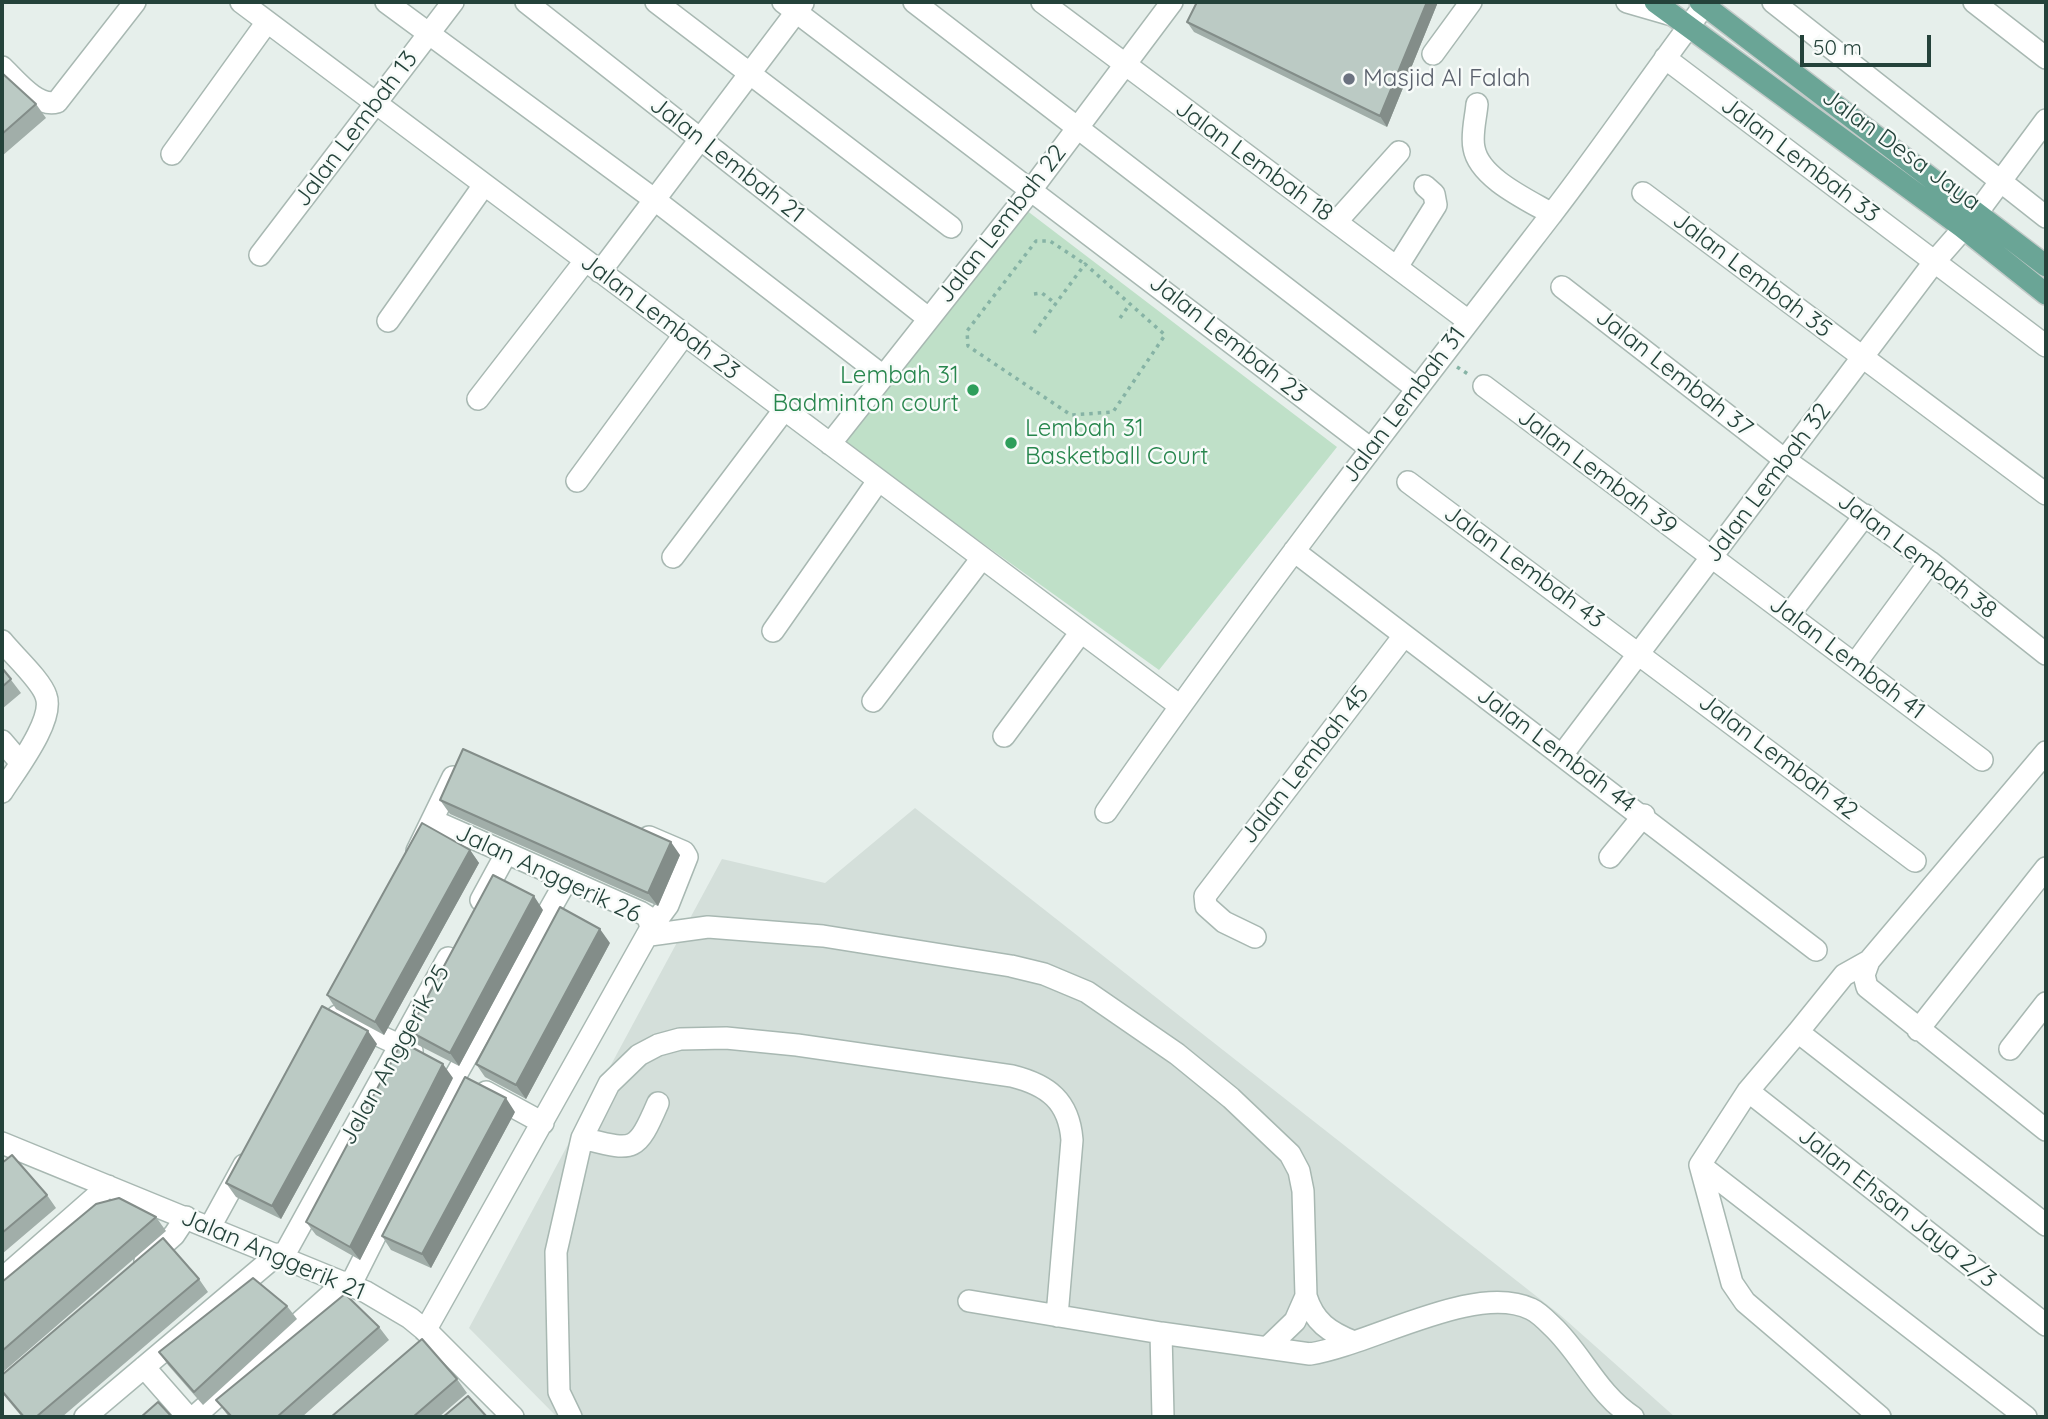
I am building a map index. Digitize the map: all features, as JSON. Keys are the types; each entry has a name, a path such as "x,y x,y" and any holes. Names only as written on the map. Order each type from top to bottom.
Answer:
{"main road":[{"name":"Jalan Desa Jaya","path":"1704,3 1969,220 2046,294"},
{"name":"Jalan Desa Jaya","path":"1672,14 1969,220 2046,266"}],"street":[{"path":"2,67 44,103 51,104 62,98 135,2"},
{"name":"Jalan Lembah 23","path":"241,2 1180,706"},
{"path":"386,2 655,200 883,376"},
{"name":"Jalan Lembah 13","path":"260,256 453,2"},
{"name":"Jalan Lembah 21","path":"526,2 928,318"},
{"path":"656,2 951,227"},
{"path":"914,2 1077,130 1417,388"},
{"name":"Jalan Lembah 18","path":"1042,2 1467,320"},
{"name":"Jalan Lembah 22","path":"830,444 1031,190 1172,2"},
{"path":"1627,2 1672,14"},
{"path":"1773,2 2046,217"},
{"path":"1974,2 2046,58"},
{"path":"1433,54 1468,3"},
{"name":"Jalan Lembah 31","path":"1106,812 1294,551 1467,320 1552,214 1665,58 1672,14 1704,3"},
{"path":"478,399 655,200 749,75 794,5"},
{"name":"Jalan Lembah 23","path":"794,5 1371,449"},
{"path":"172,154 267,22"},
{"name":"Jalan Lembah 33","path":"1665,58 2046,345"},
{"path":"1476,104 1474,149 1483,164 1507,189 1552,214"},
{"name":"Jalan Lembah 32","path":"1562,755 1935,261 2000,182 2046,120"},
{"path":"1337,221 1399,152"},
{"path":"388,321 484,185"},
{"path":"1397,267 1436,205 1434,194 1425,186"},
{"name":"Jalan Lembah 35","path":"1643,193 2046,494"},
{"name":"Jalan Lembah 37","path":"1562,287 1785,460"},
{"path":"577,481 684,335"},
{"name":"Jalan Lembah 39","path":"1483,386 1711,558"},
{"path":"673,557 784,410"},
{"name":"Jalan Lembah 38","path":"1785,460 1930,562 2046,654"},
{"path":"773,632 878,481"},
{"name":"Jalan Lembah 43","path":"1408,482 1640,652"},
{"path":"1789,615 1864,515"},
{"name":"Jalan Lembah 44","path":"1294,551 1403,637 1644,816 1816,950"},
{"path":"873,701 982,558"},
{"name":"Jalan Lembah 41","path":"1711,558 1982,760"},
{"path":"1855,664 1930,562"},
{"path":"1004,736 1081,632"},
{"name":"Jalan Lembah 45","path":"1255,937 1238,930 1209,910 1204,901 1207,892 1403,637"},
{"path":"2,641 46,694 48,709 39,731 2,792"},
{"name":"Jalan Lembah 42","path":"1640,652 1916,861"},
{"path":"2,741 20,762"},
{"path":"407,869 434,821 458,765 469,759"},
{"path":"1880,1417 1745,1302 1732,1283 1700,1165 1748,1091 1844,975 1869,961 2042,765"},
{"path":"1610,857 1644,816"},
{"name":"Jalan Anggerik 26","path":"434,821 640,912 648,917 650,932"},
{"path":"412,1352 428,1334 543,1123 650,932 668,905 687,857 684,852 633,830"},
{"path":"473,914 506,854"},
{"path":"1918,1030 2046,868"},
{"path":"194,1417 348,1283 456,1075 566,881"},
{"path":"650,932 708,927 823,936 1011,966 1044,974 1087,992 1177,1054 1231,1098 1290,1154 1299,1171 1303,1191 1306,1296 1310,1309 1322,1326 1354,1342"},
{"name":"Jalan Anggerik 25","path":"281,1256 460,938"},
{"path":"1869,961 1864,975 1867,987 1918,1030 2044,1122"},
{"path":"2010,1049 2046,1003"},
{"path":"328,1012 400,1045 543,1123"},
{"path":"1798,1032 2046,1225"},
{"path":"571,1417 559,1392 556,1252 582,1138 608,1084 639,1055 658,1045 680,1039 726,1038 797,1045 1030,1081 1058,1098 1070,1124 1057,1315"},
{"name":"Jalan Ehsan Jaya 2/3","path":"1748,1091 2046,1325"},
{"path":"582,1138 615,1146 632,1145 644,1136 658,1103"},
{"path":"209,1227 256,1143"},
{"path":"2,1165 11,1147"},
{"name":"Jalan Anggerik 21","path":"11,1147 348,1283 410,1318 428,1334 480,1395 513,1417"},
{"path":"1700,1165 2026,1417"},
{"path":"2,1279 108,1186"},
{"path":"134,1271 174,1235 186,1217"},
{"path":"89,1416 144,1367 281,1256"},
{"path":"1267,1348 1295,1321 1306,1296"},
{"path":"969,1301 1161,1334 1310,1354 1332,1351 1443,1312 1494,1301 1532,1309 1554,1327 1594,1381 1633,1417"},
{"path":"1161,1334 1163,1417"},
{"path":"144,1367 188,1417"}],"path":[{"path":"1036,241 1049,241 1085,264 1164,335 1113,412 1071,415 968,346 967,331 1036,241"},
{"path":"1034,333 1085,264"},
{"path":"1034,294 1042,293 1056,303"},
{"path":"1120,318 1130,304"},
{"path":"1441,355 1483,386"}],"shaded area":[{"path":"915,808 1559,1314 1675,1417 557,1417 469,1328 722,859 825,883"}],"green space":[{"path":"1026,210 1337,447 1159,670 842,442"}],"building":[{"name":"Masjid Al Falah","path":"1197,2 1427,2 1380,116 1187,22"},
{"path":"2,73 36,104 2,134"},
{"path":"2,668 11,679 2,687"},
{"path":"463,749 671,842 648,893 440,800"},
{"path":"422,823 470,850 375,1022 327,995"},
{"path":"493,875 534,896 450,1053 409,1031"},
{"path":"560,907 600,929 516,1085 476,1064"},
{"path":"322,1006 368,1031 272,1206 226,1183"},
{"path":"402,1042 443,1064 350,1247 306,1222"},
{"path":"465,1077 506,1098 422,1254 382,1236"},
{"path":"12,1155 47,1195 2,1233 2,1163"},
{"path":"119,1198 156,1217 2,1351 2,1282 96,1204"},
{"path":"163,1238 199,1279 36,1417 24,1417 2,1391 2,1375"},
{"path":"253,1278 287,1306 194,1392 159,1352"},
{"path":"345,1294 379,1327 277,1417 232,1417 216,1400"},
{"path":"422,1339 457,1379 413,1417 331,1417"},
{"path":"468,1396 487,1417 443,1417"},
{"path":"158,1402 172,1417 141,1417"}],"place":[{"name":"Masjid Al Falah","path":"1349,79"},
{"name":"Lembah 31 Badminton court","path":"973,390"},
{"name":"Lembah 31 Basketball Court","path":"1011,443"}]}
